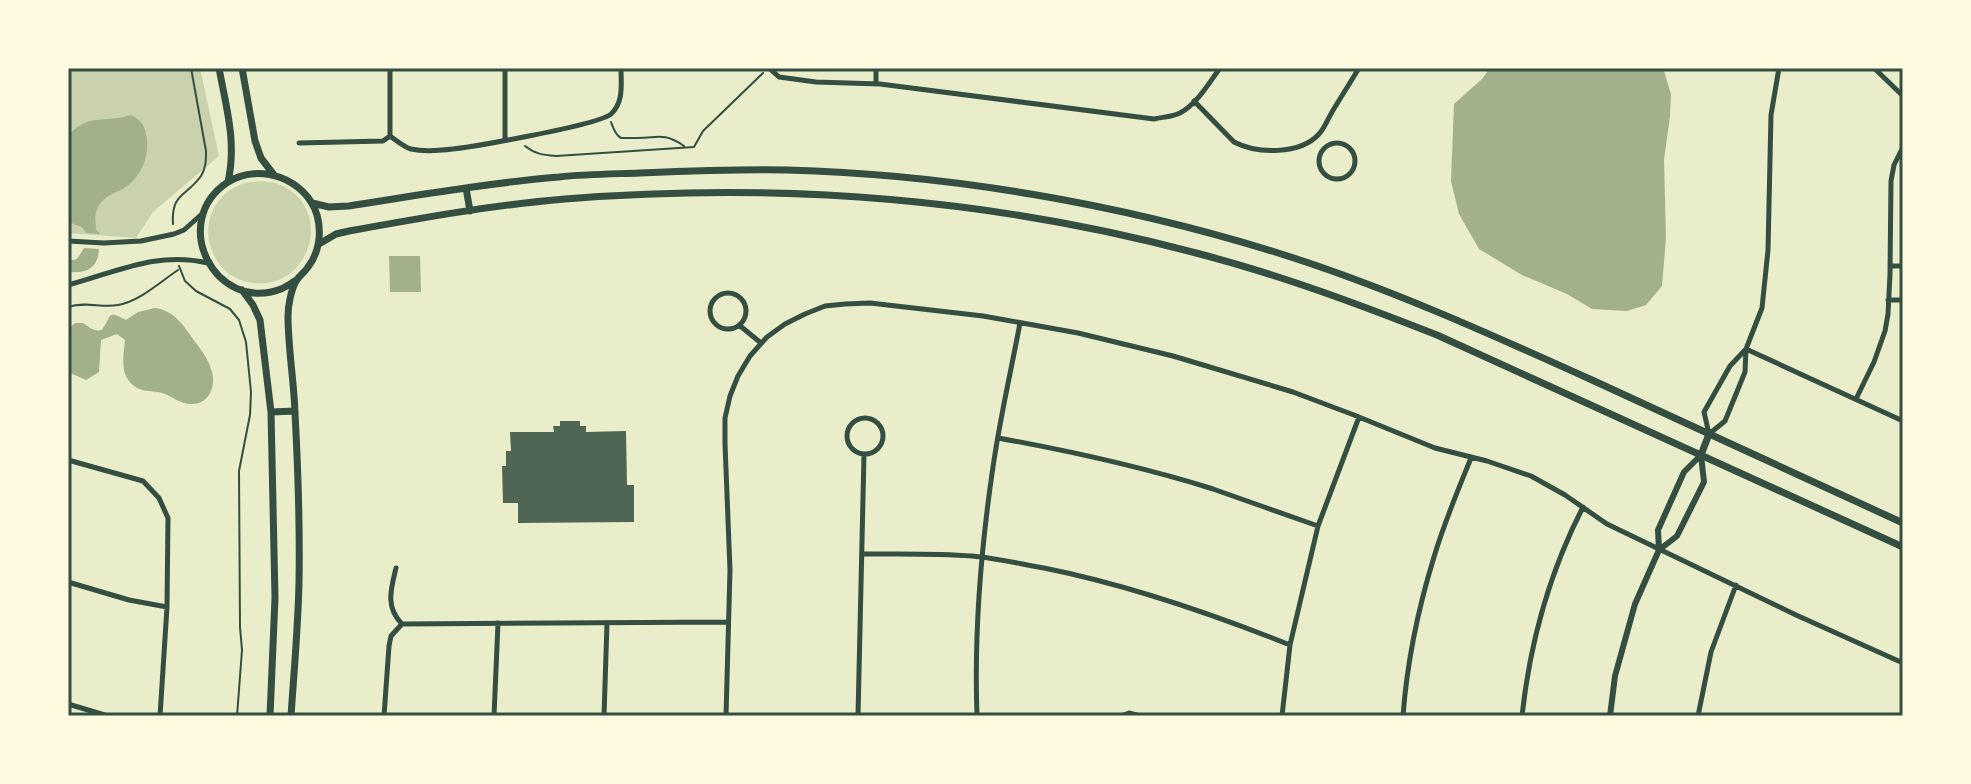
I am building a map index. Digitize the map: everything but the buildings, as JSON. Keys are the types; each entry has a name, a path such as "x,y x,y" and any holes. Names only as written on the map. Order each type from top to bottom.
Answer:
{"main road":[{"path":"219,68 233,143 228,182"},
{"path":"242,68 255,141 261,158 274,175"},
{"path":"312,203 329,207 349,206 563,176 716,169 868,175 1025,193 1115,210 1205,232 1360,281 1495,337 1903,523"},
{"path":"258,173 274,175 289,180 312,203 320,230 319,244 307,270 297,280 280,289 261,293 242,290 227,283 208,263 200,238 203,212 213,195 228,182 258,173"},
{"path":"466,188 470,211"},
{"path":"319,244 336,234 349,231 470,211 576,199 716,192 867,197 1020,215 1129,236 1241,266 1359,304 1437,335 1903,547"},
{"path":"291,716 299,582 295,411 288,309 297,280"},
{"path":"242,290 260,320 271,412 275,598 270,716"},
{"path":"271,412 295,411"},
{"path":"1701,455 1709,434"}],"street":[{"path":"390,68 390,136"},
{"path":"505,68 505,140"},
{"path":"390,136 409,149 443,150 609,117 619,106 621,68"},
{"path":"768,68 779,77 816,82 876,83 1154,119 1177,115 1194,101 1220,68"},
{"path":"876,68 876,83"},
{"path":"1194,101 1234,142 1248,148 1286,149 1319,135 1359,68"},
{"path":"1746,349 1730,366 1704,412 1709,434 1725,421 1745,372 1746,349 1762,308 1768,250 1771,115 1779,68"},
{"path":"1874,68 1903,96"},
{"path":"1319,135 1326,147"},
{"path":"299,143 383,141 390,136"},
{"path":"1342,144 1351,150 1355,160 1349,175 1337,179 1322,170 1320,158 1326,147 1342,144"},
{"path":"1856,399 1885,331 1891,181 1894,165 1903,147"},
{"path":"70,241 141,241 174,234 184,230 203,212"},
{"path":"68,285 145,262 179,258 208,263"},
{"path":"1890,266 1903,266"},
{"path":"727,293 742,300 745,316 739,325 728,329 716,325 710,314 716,297 727,293"},
{"path":"1888,300 1903,300"},
{"path":"726,716 730,570 725,418 730,396 738,376 761,343 785,324 805,314 825,306 845,304 870,303 983,316 1078,333 1173,356 1293,392 1435,448 1531,476 1607,524 1903,663"},
{"path":"977,716 983,557 993,466 1020,323"},
{"path":"739,325 761,343"},
{"path":"1746,349 1903,421"},
{"path":"1282,716 1290,645 1318,526 1359,417"},
{"path":"867,418 878,424 883,435 880,446 864,454 850,445 847,435 852,424 867,418"},
{"path":"998,438 1070,452 1180,480 1318,526"},
{"path":"858,716 864,454"},
{"path":"1659,550 1677,536 1704,482 1701,455"},
{"path":"1610,716 1615,676 1635,604 1659,550 1658,530 1684,472 1701,455"},
{"path":"1403,716 1411,651 1434,555 1471,458"},
{"path":"68,460 143,481 159,498 168,518 167,607 160,716"},
{"path":"1522,716 1527,674 1540,618 1559,557 1583,507"},
{"path":"862,554 983,557 1071,574 1153,595 1290,645"},
{"path":"396,568 390,606 394,617 402,624 728,622"},
{"path":"68,582 129,600 167,607"},
{"path":"1698,716 1711,652 1736,585"},
{"path":"494,716 498,623"},
{"path":"604,716 607,623"},
{"path":"384,716 389,646 391,636 402,624"},
{"path":"68,704 108,716"},
{"path":"1121,716 1129,713 1140,716"}],"path":[{"path":"174,234 175,204 201,176 206,164 191,68"},
{"path":"515,138 542,155 694,147 703,131 768,68"},
{"path":"609,117 617,135 622,138 643,139 658,135 685,147"},
{"path":"179,258 179,270 185,281 196,291 230,309 239,320 246,342 251,392 250,415 239,471 242,650 237,716"},
{"path":"68,307 85,303 120,305 179,270"}],"shaded area":[{"path":"68,68 200,68 219,156 153,212 136,238 68,233"},
{"path":"1490,68 1663,68 1671,94 1664,160 1666,238 1662,286 1646,305 1627,311 1592,309 1567,294 1522,275 1479,249 1459,214 1451,181 1454,104"},
{"path":"131,115 141,123 146,134 147,150 143,166 134,180 101,202 95,219 100,234 86,233 82,227 68,222 68,136 90,121"},
{"path":"260,181 278,184 297,196 307,212 311,230 308,248 299,265 285,277 266,283 244,281 223,269 211,248 208,228 213,210 225,194 244,183"},
{"path":"84,248 99,249 94,265 86,271 68,272 68,261 77,259"},
{"path":"389,256 420,256 421,292 390,292"},
{"path":"155,308 168,312 179,321 207,358 213,381 203,401 187,404 133,385 126,377 124,367 125,340 117,334 101,340 99,372 86,380 68,372 68,329 75,323 102,330 113,315 126,320 138,312"}]}
